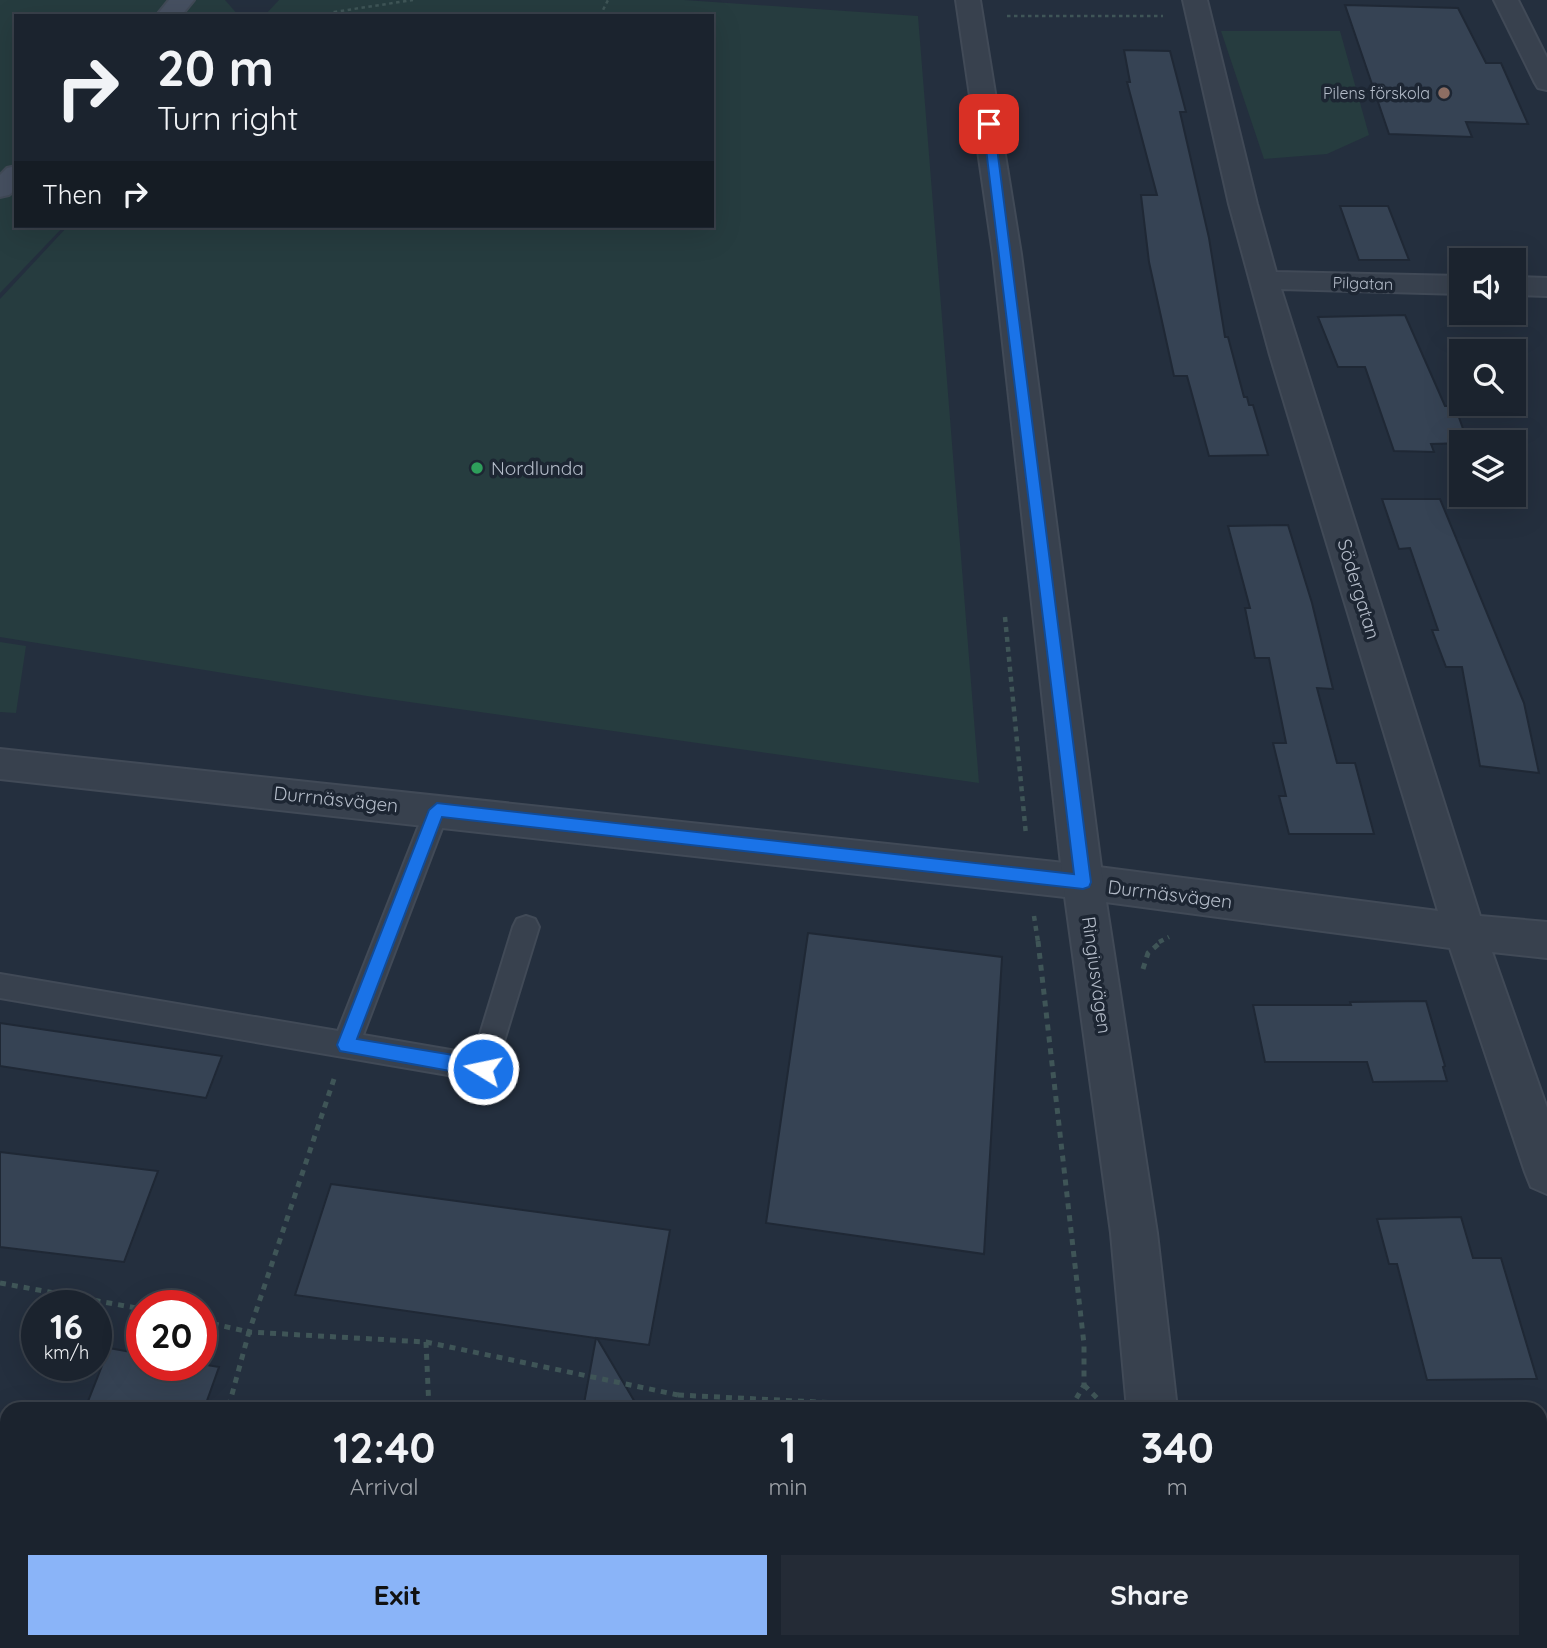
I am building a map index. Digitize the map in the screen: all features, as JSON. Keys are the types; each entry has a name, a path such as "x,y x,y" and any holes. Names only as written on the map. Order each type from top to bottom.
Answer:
{"main road":[{"path":"170,14 183,0"},
{"path":"0,189 14,176"}],"street":[{"path":"1506,0 1547,83"},
{"name":"Ringiusvägen","path":"970,8 1007,254 1083,882 1134,1233 1151,1402"},
{"name":"Södergatan","path":"1197,8 1284,355 1465,932 1547,1172"},
{"name":"Pilgatan","path":"1264,280 1449,285"},
{"path":"1526,286 1547,287"},
{"name":"Durrnäsvägen","path":"3,770 437,810 1083,882 1465,932 1547,940"}],"lane":[{"path":"346,1045 437,810"},
{"path":"0,986 483,1069 526,927"}],"path":[{"path":"331,14 414,0"},
{"path":"970,8 1197,8"},
{"path":"1034,912 1044,980 1065,1193 1084,1344 1084,1385 1074,1402"},
{"path":"230,1402 249,1332 346,1045"},
{"path":"1,1282 126,1306"},
{"path":"217,1325 249,1332 425,1342 677,1395 817,1402"},
{"path":"425,1342 429,1402"},
{"path":"1084,1385 1100,1402"},
{"path":"676,1402 677,1395"}],"green space":[{"path":"0,0 225,0 237,14 14,14 14,228 62,228 0,293"},
{"name":"Nordlunda","path":"279,0 684,0 918,16 979,783 367,696 0,637 0,299 66,228 714,228 714,14 266,14"},
{"path":"1221,31 1340,31 1369,135 1327,154 1264,159"},
{"path":"0,642 26,646 16,713 0,712"}],"building":[{"name":"Pilens förskola","path":"1345,5 1458,8 1486,63 1501,63 1528,124 1466,122 1472,137 1389,134"},
{"path":"1124,50 1170,51 1186,112 1180,112 1209,238 1225,337 1228,337 1244,397 1247,397 1249,405 1253,405 1268,455 1209,456 1187,376 1174,376 1149,262 1141,195 1157,195 1127,82 1130,82"},
{"path":"1340,206 1388,206 1409,260 1359,260"},
{"path":"1405,315 1445,406 1449,406 1449,416 1459,416 1463,430 1449,430 1449,444 1431,444 1434,452 1394,451 1365,367 1338,367 1318,317"},
{"path":"1382,499 1440,499 1524,703 1539,773 1480,766 1462,667 1446,667 1432,630 1438,630 1410,548 1399,549"},
{"path":"1288,525 1312,603 1333,689 1317,688 1337,763 1355,763 1374,834 1289,834 1279,796 1286,796 1273,743 1286,743 1269,658 1255,658 1245,608 1250,608 1228,526"},
{"path":"808,933 1002,957 984,1254 766,1223"},
{"path":"1426,1001 1447,1081 1373,1082 1367,1062 1265,1062 1253,1005 1351,1005 1350,1002"},
{"path":"0,1023 222,1056 206,1098 0,1066"},
{"path":"0,1152 158,1171 124,1262 0,1247"},
{"path":"331,1184 670,1230 649,1345 597,1338 635,1402 584,1402 596,1338 295,1295"},
{"path":"1461,1217 1473,1258 1501,1258 1537,1379 1427,1380 1397,1264 1389,1264 1377,1219"},
{"path":"112,1349 126,1351 126,1381 214,1381 206,1402 88,1402 96,1381 112,1381"}],"place":[{"name":"Pilens förskola","path":"1444,93"},
{"name":"Nordlunda","path":"477,468"}],"route":[{"path":"483,1069 346,1045 437,810 1083,882 989,124"}]}
